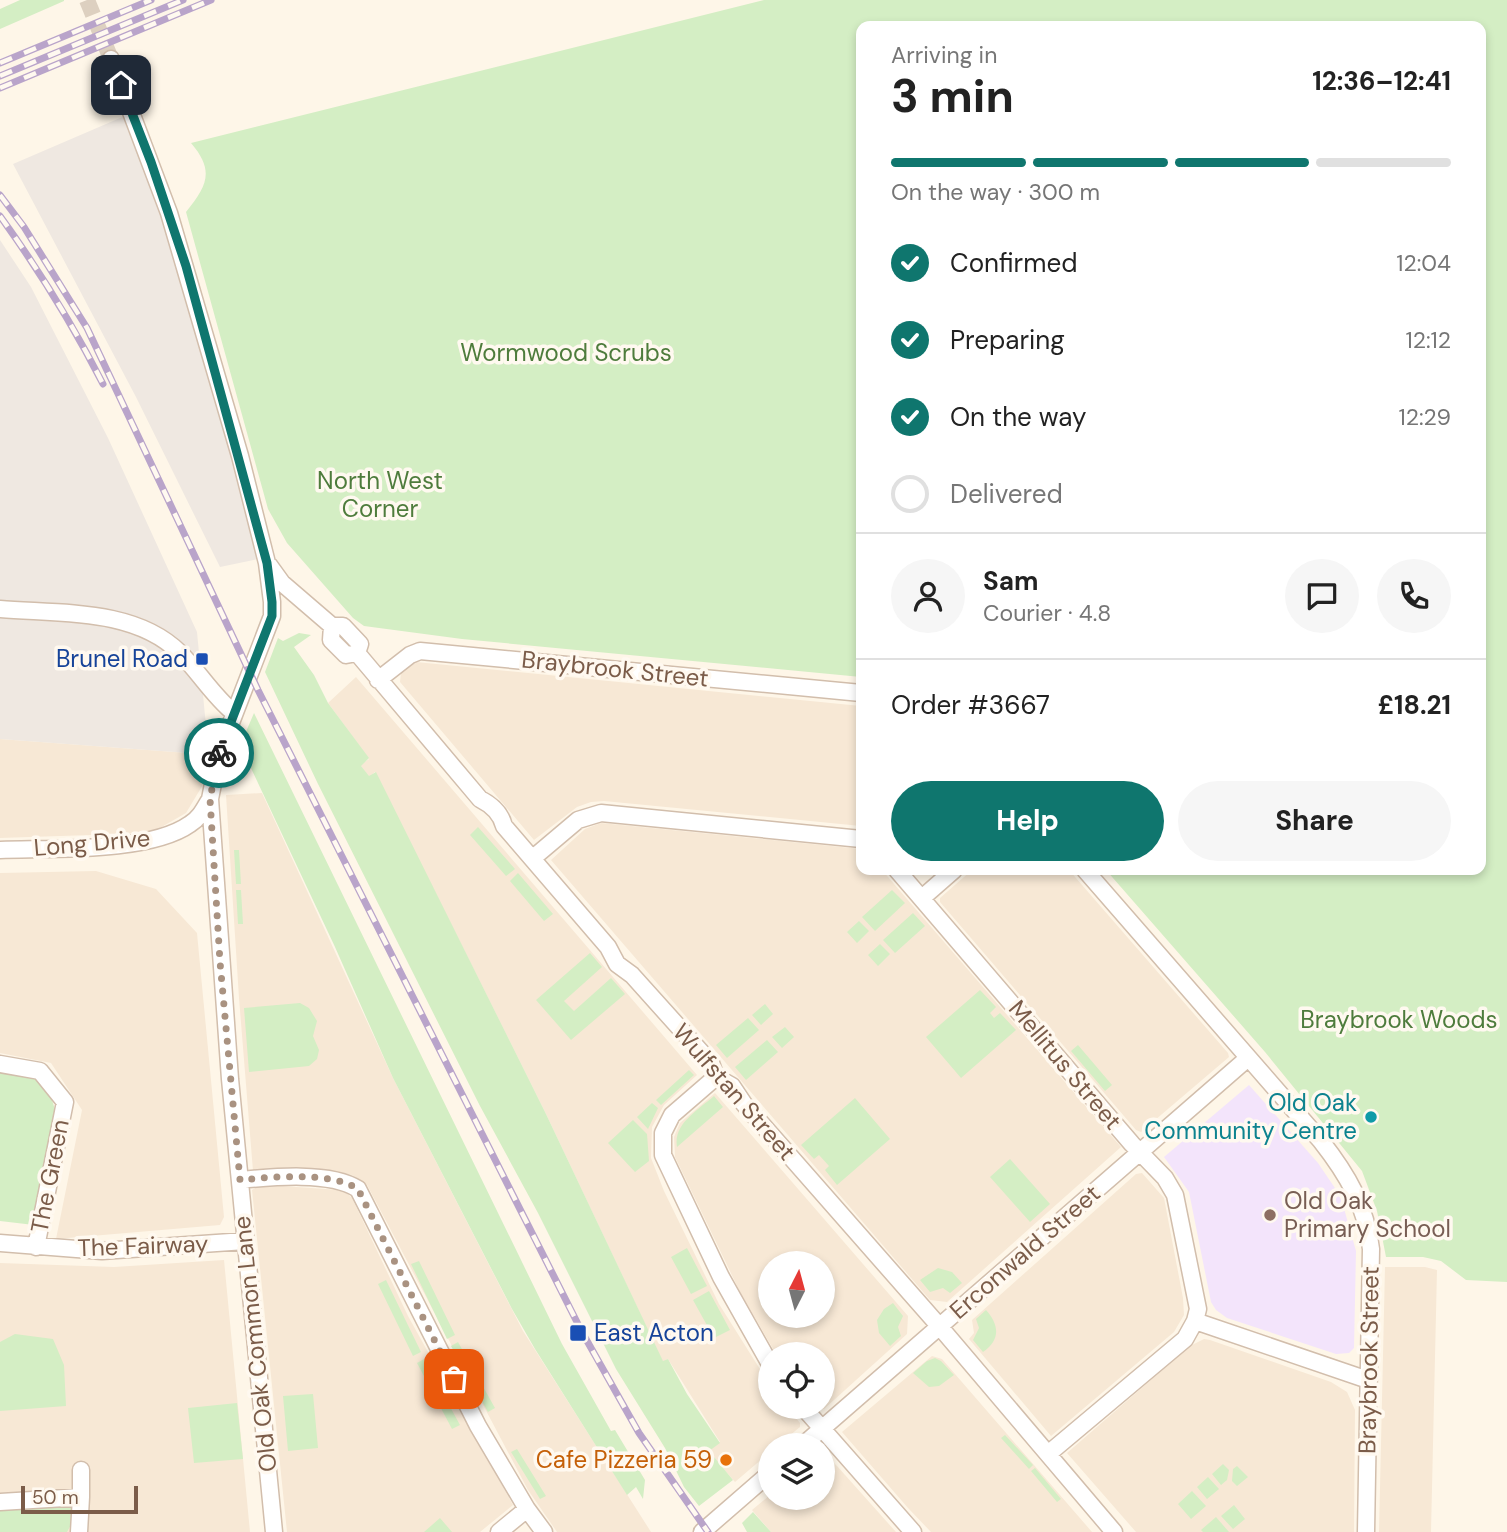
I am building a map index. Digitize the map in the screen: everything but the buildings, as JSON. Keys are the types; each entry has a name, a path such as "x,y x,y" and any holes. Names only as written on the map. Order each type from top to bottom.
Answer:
{"street":[{"name":"Old Oak Common Lane","path":"111,59 169,213 240,456 267,563 272,602 272,616 216,765 210,799 221,967 274,1532"},
{"name":"Wulfstan Street","path":"267,563 282,583 332,626 331,640 346,655 357,653 480,799 502,817 505,827 608,947 617,964 632,975 711,1063 716,1077 732,1086 744,1104 940,1326 1114,1532"},
{"path":"0,609 102,617 136,625 157,634 180,653 234,713"},
{"name":"Braybrook Street","path":"378,680 410,655 420,651 856,693"},
{"name":"Long Drive","path":"0,850 133,845 165,836 190,825 201,815 210,799"},
{"path":"533,858 578,820 601,813 856,838"},
{"name":"Mellitus Street","path":"901,875 1165,1178 1175,1195 1198,1309 1195,1321"},
{"path":"922,898 948,875"},
{"name":"Braybrook Street","path":"1089,875 1340,1165 1356,1192 1371,1249 1366,1532"},
{"name":"Erconwald Street","path":"817,1433 1248,1058"},
{"name":"The Green","path":"0,1064 40,1071 65,1102 36,1247"},
{"path":"716,1077 672,1115 663,1133 663,1155 721,1277 758,1343"},
{"path":"240,1180 331,1180 350,1184 358,1189 478,1426 544,1532"},
{"name":"The Fairway","path":"0,1243 102,1251 245,1241"},
{"path":"1048,1454 1185,1339 1195,1321 1368,1380"},
{"path":"813,1419 913,1532"},
{"path":"79,1532 81,1470"},
{"path":"702,1532 758,1483"},
{"path":"0,1502 82,1497"},
{"path":"499,1532 527,1508"}],"shaded area":[{"path":"127,115 182,268 230,440 258,559 220,567 136,397 13,164"},
{"path":"0,240 31,287 108,438 197,632 208,747 188,753 0,739"},
{"path":"416,662 856,706 856,826 604,801 577,807 534,840 400,682 401,673"},
{"path":"356,677 697,1075 664,1105 652,1127 651,1158 664,1191 719,1304 758,1366 758,1419 797,1419 800,1423 800,1427 793,1433 758,1433 758,1462 735,1482 708,1451 720,1442 668,1359 663,1362 546,1114 375,772 369,777 360,765 369,759 328,703"},
{"path":"0,739 188,753 207,778 186,813 151,833 0,838"},
{"path":"262,793 393,1078 523,1331 651,1532 557,1532 528,1490 367,1185 344,1173 289,1168 253,1171 226,795"},
{"path":"601,823 856,848 856,875 886,875 1121,1147 947,1302 930,1300 551,860 585,829"},
{"path":"96,871 156,889 197,933 224,1217 220,1225 56,1239 82,1110 51,1063 0,1053 0,873"},
{"path":"966,875 1073,875 1229,1057 1141,1132 1136,1130 940,902 940,898"},
{"name":"Old Oak Primary School","path":"1249,1085 1318,1163 1343,1205 1356,1251 1354,1348 1349,1353 1336,1354 1227,1318 1216,1310 1211,1302 1189,1192 1164,1157"},
{"path":"715,1093 908,1316 907,1334 835,1399 835,1342 769,1342 761,1328 835,1328 835,1251 758,1251 758,1323 740,1292 675,1157 674,1137 680,1123"},
{"path":"1142,1173 1164,1198 1184,1315 1174,1332 1051,1436 969,1339 974,1333 972,1320 1136,1174"},
{"path":"257,1187 340,1190 352,1198 408,1316 513,1505 480,1532 287,1532 252,1190"},
{"path":"224,1260 250,1532 0,1532 0,1263 114,1267"},
{"path":"1385,1267 1425,1267 1437,1270 1431,1532 1379,1532"},
{"path":"1204,1339 1331,1382 1347,1392 1355,1410 1354,1532 1136,1532 1067,1453 1190,1346"},
{"path":"932,1356 942,1359 1092,1532 931,1532 908,1508 842,1432"},
{"path":"835,1464 896,1532 771,1532 752,1510 758,1505 758,1510 835,1510"}],"green space":[{"path":"20,0 64,1 0,29 0,9"},
{"name":"Wormwood Scrubs","path":"764,0 1507,0 1507,1282 1466,1280 1441,1261 1423,1257 1386,1257 1377,1211 1362,1171 1265,1052 1110,875 1486,875 1486,21 856,21 856,677 462,639 364,626 353,618 287,543 268,509 186,212 203,186 206,170 199,153 191,143"},
{"path":"299,633 311,635 294,647 314,675 328,703 369,758 361,766 369,776 376,772 546,1114 663,1361 668,1359 687,1394 720,1443 709,1451 733,1480 699,1506 684,1487 665,1448 616,1369 538,1213 480,1106 318,784 265,672 278,638 283,641"},
{"path":"254,713 562,1344 611,1431 615,1430 645,1480 643,1499 636,1487 627,1495 535,1349 393,1078 250,766 251,749 245,734"},
{"path":"478,827 515,869 506,876 470,835"},
{"path":"234,850 239,850 241,884 236,884"},
{"path":"518,873 553,914 544,921 510,881"},
{"path":"236,890 241,890 243,924 238,924"},
{"path":"892,890 905,903 875,931 862,917"},
{"path":"913,913 925,926 895,953 883,940"},
{"path":"859,921 869,931 857,943 847,932"},
{"path":"880,944 890,954 878,966 868,955"},
{"path":"590,953 602,967 564,1001 574,1011 611,978 625,994 571,1040 536,1000"},
{"path":"980,990 996,1007 990,1013 994,1018 1000,1013 1016,1030 961,1078 926,1037"},
{"path":"300,1003 309,1008 317,1021 313,1036 319,1050 317,1059 309,1066 249,1072 244,1008"},
{"path":"765,1004 773,1014 761,1025 752,1015"},
{"path":"748,1018 759,1030 727,1058 716,1045"},
{"path":"785,1027 794,1037 782,1048 772,1037"},
{"path":"767,1040 778,1052 746,1080 735,1067"},
{"path":"1078,1045 1112,1085 1105,1091 1071,1051"},
{"path":"0,1069 36,1075 48,1086 55,1110 34,1225 0,1221"},
{"path":"689,1070 694,1075 661,1105 656,1100"},
{"path":"714,1096 723,1107 677,1147 679,1131 683,1124"},
{"path":"855,1098 890,1139 837,1185 825,1170 829,1166 819,1155 814,1159 801,1145"},
{"path":"652,1103 658,1108 648,1129 637,1117"},
{"path":"633,1120 647,1134 649,1161 635,1172 608,1143"},
{"path":"1010,1159 1050,1204 1030,1222 990,1177"},
{"path":"687,1248 707,1286 691,1294 671,1257"},
{"path":"419,1261 455,1335 447,1339 411,1264"},
{"path":"938,1268 952,1272 962,1283 950,1293 943,1288 930,1292 920,1280"},
{"path":"386,1280 421,1352 413,1356 378,1284"},
{"path":"709,1291 730,1330 714,1338 693,1300"},
{"path":"893,1303 903,1316 898,1327 901,1336 890,1346 879,1333 877,1320 884,1309"},
{"path":"986,1310 994,1322 996,1332 993,1343 983,1352 973,1340 979,1328 976,1319"},
{"path":"15,1334 53,1339 64,1365 66,1406 0,1411 0,1342"},
{"path":"458,1342 495,1408 488,1412 451,1346"},
{"path":"935,1358 954,1375 939,1386 929,1387 913,1373"},
{"path":"424,1359 460,1425 452,1429 417,1363"},
{"path":"313,1394 318,1448 288,1451 283,1396"},
{"path":"237,1403 243,1459 194,1463 188,1408"},
{"path":"1005,1435 1033,1465 1029,1469 1001,1438"},
{"path":"517,1449 546,1496 540,1499 511,1452"},
{"path":"1223,1464 1229,1470 1227,1480 1221,1485 1212,1474"},
{"path":"1237,1466 1248,1477 1237,1486 1232,1481 1233,1469"},
{"path":"1035,1468 1061,1499 1057,1502 1031,1471"},
{"path":"1208,1477 1219,1489 1207,1499 1197,1487"},
{"path":"1192,1491 1206,1506 1191,1519 1178,1504"},
{"path":"73,1505 72,1523 67,1532 0,1532 0,1507"},
{"path":"1234,1505 1245,1519 1233,1529 1221,1516"},
{"path":"753,1512 771,1532 747,1532 742,1523"},
{"path":"1216,1517 1229,1532 1201,1530"},
{"path":"440,1518 452,1532 424,1532"}],"tunnel":[{"path":"87,0 111,59"}],"railway":[{"path":"0,63 151,0"},
{"path":"0,76 183,0"},
{"path":"0,88 211,0"},
{"path":"0,195 24,227 87,328 258,690 582,1332 639,1433 708,1532"},
{"path":"0,216 55,298 103,384"}],"way so far":[{"path":"219,753 210,799 213,870 240,1180 331,1180 342,1181 358,1189 454,1379"}],"place":[{"name":"Brunel Road","path":"202,659"},
{"name":"Old Oak Community Centre","path":"1371,1117"},
{"name":"Old Oak Primary School","path":"1270,1215"},
{"name":"East Acton","path":"578,1333"},
{"name":"Cafe Pizzeria 59","path":"726,1460"}],"route":[{"path":"121,85 151,162 186,266 240,456 267,563 272,616 219,753"}],"park label":[{"name":"North West Corner","path":"380,495"},
{"name":"Braybrook Woods","path":"1399,1020"}]}
